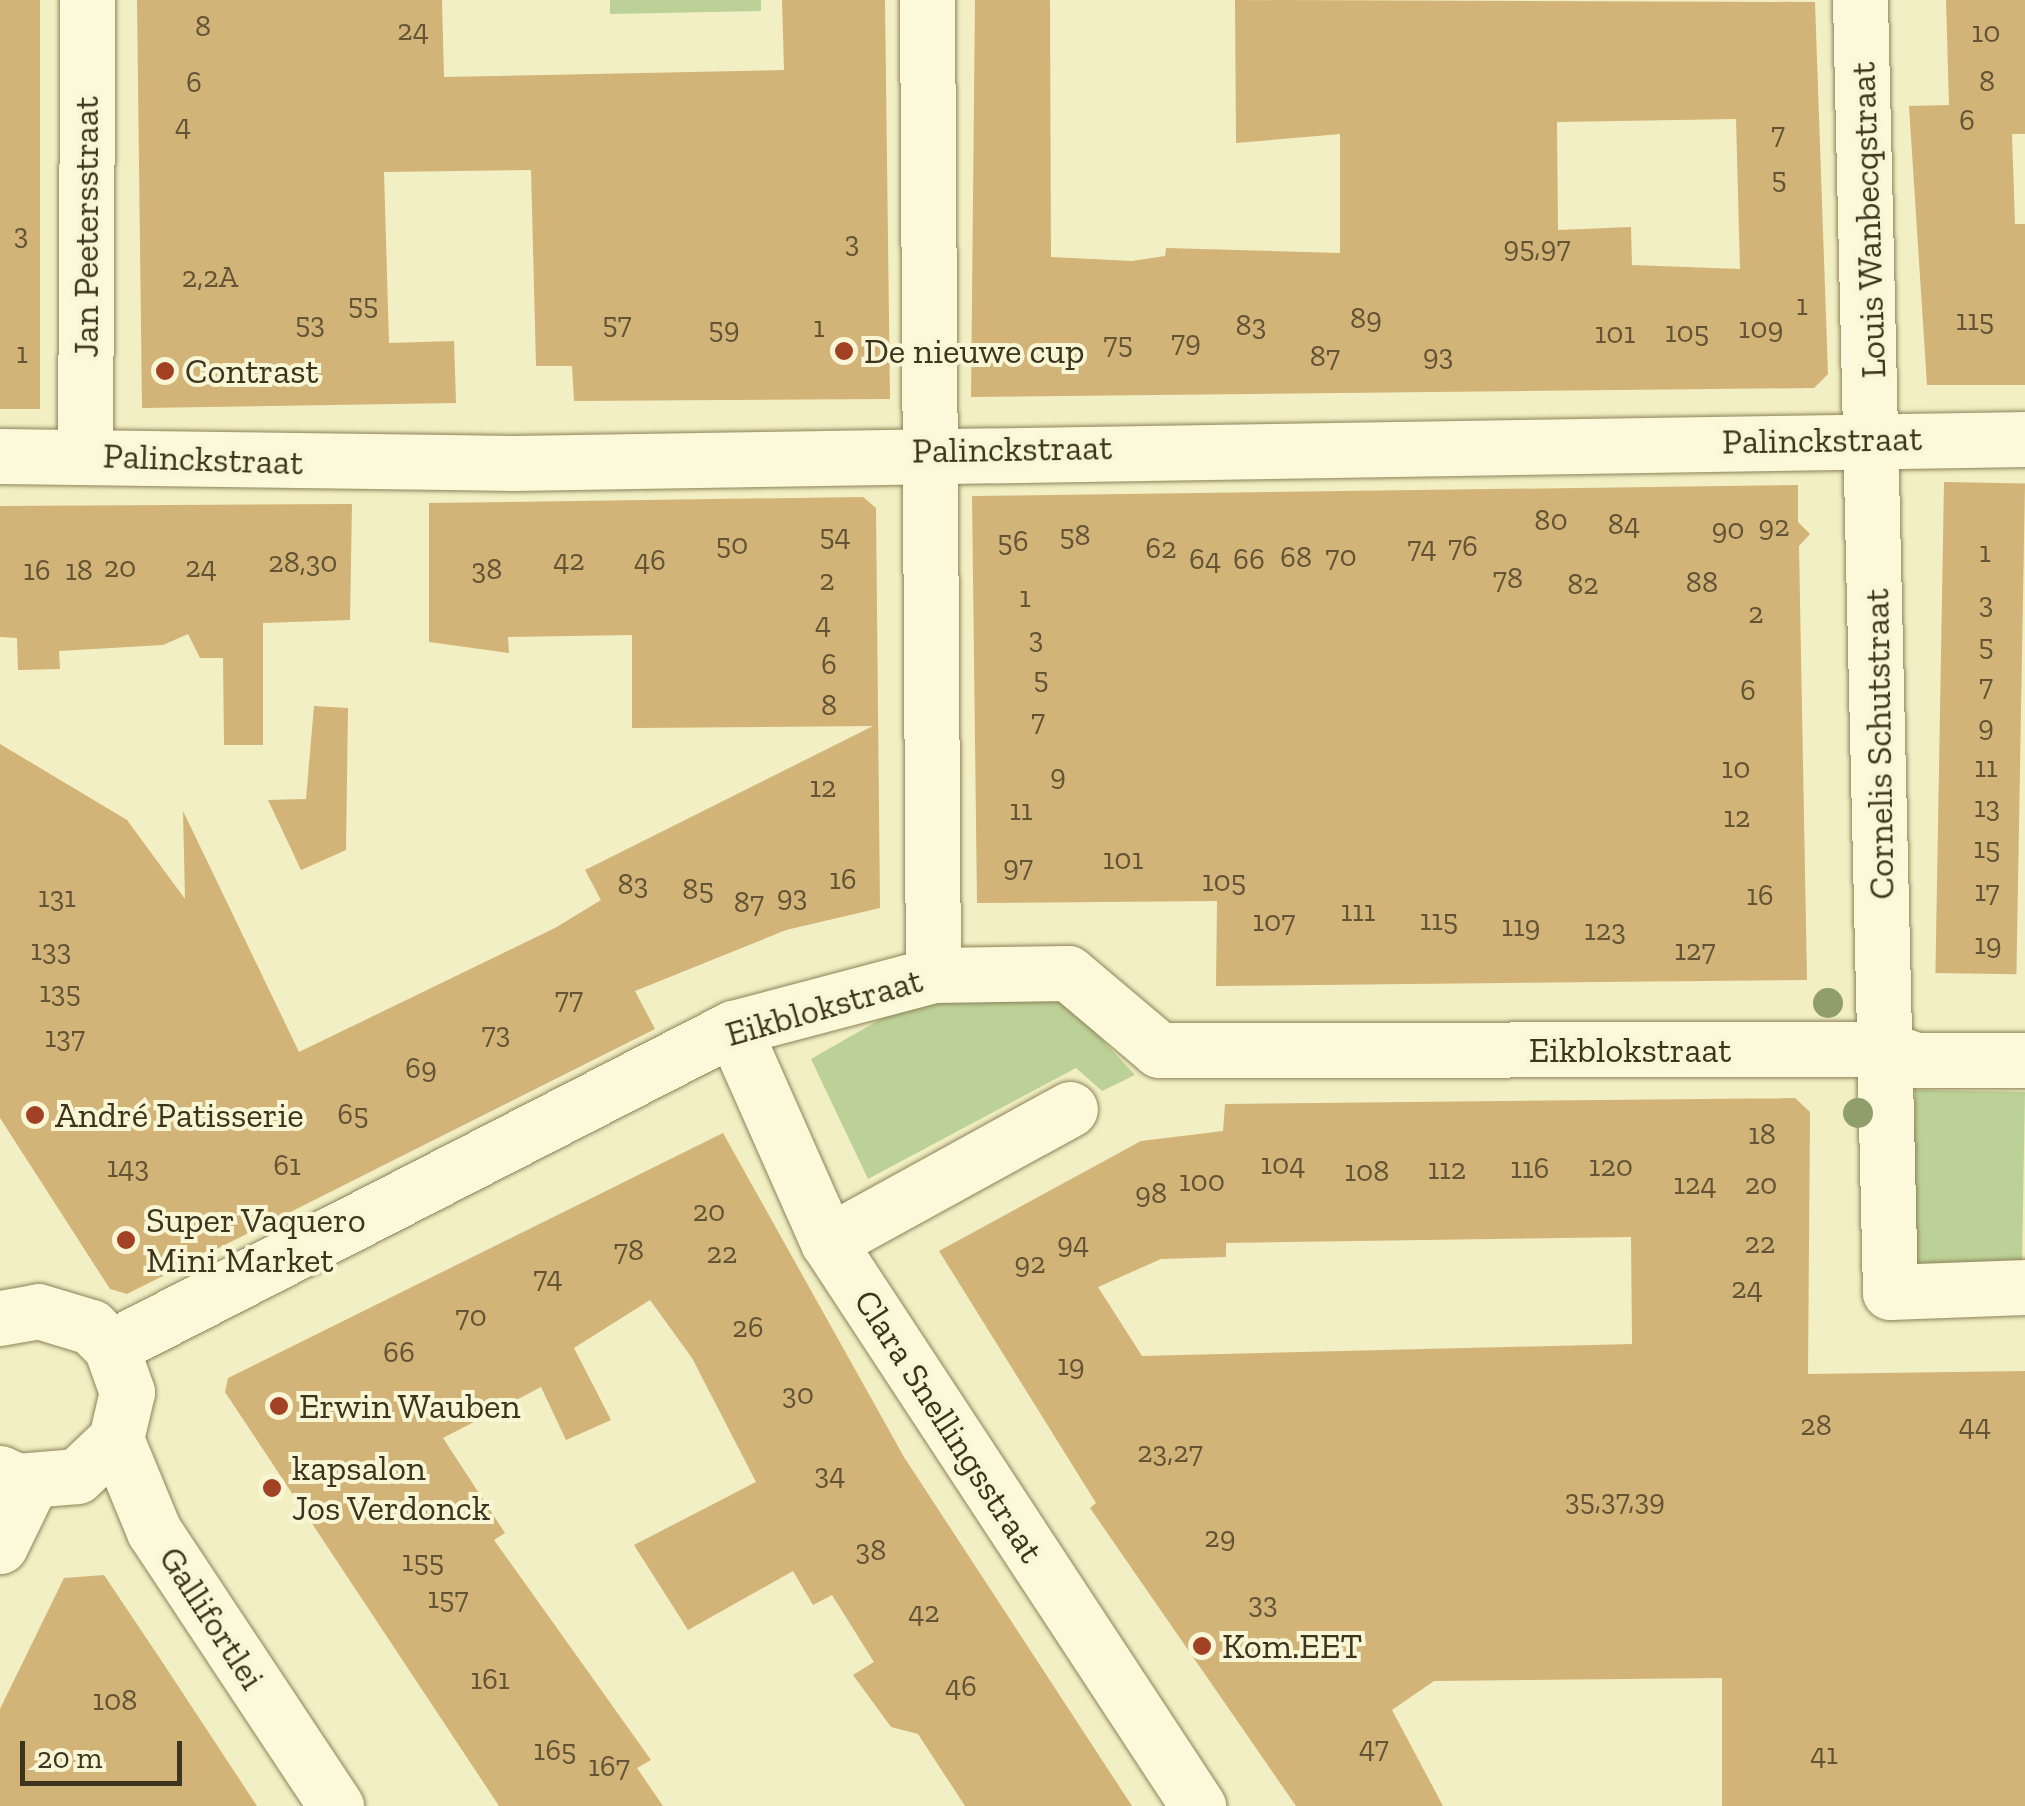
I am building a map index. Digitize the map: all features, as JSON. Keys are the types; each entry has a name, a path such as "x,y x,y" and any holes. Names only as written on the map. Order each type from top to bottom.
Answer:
{"street":[{"name":"Jan Peetersstraat","path":"85,454 87,0"},
{"path":"926,0 932,975"},
{"name":"Louis Wanbecqstraat","path":"1860,0 1877,440"},
{"name":"Palinckstraat","path":"0,456 85,454 164,465 513,463 930,450 2025,438"},
{"name":"Cornelis Schutstraat","path":"1877,440 1883,1049 1890,1292 2025,1286"},
{"name":"Eikblokstraat","path":"111,1347 733,1028 932,975 1068,973 1158,1050 1883,1049"},
{"name":"Clara Snellingsstraat","path":"733,1028 828,1242 1198,1806"},
{"path":"1883,1049 1916,1060 2025,1060"},
{"path":"828,1242 1070,1108"},
{"path":"0,1546 56,1467 126,1392 111,1347 66,1314 1,1316"},
{"name":"Gallifortlei","path":"56,1467 154,1530 336,1806"}],"green space":[{"path":"610,0 761,0 761,11 610,14"},
{"path":"1006,997 1067,1002 1135,1075 1102,1091 1076,1068 868,1179 811,1059 914,1000"},
{"path":"1915,1090 2025,1092 2022,1272 1912,1270"}],"building":[{"path":"0,0 40,0 40,409 0,409"},
{"path":"137,0 442,0 444,77 784,70 782,0 885,0 890,399 574,401 572,366 536,366 531,170 384,172 389,343 454,341 456,403 142,408"},
{"path":"975,0 1050,0 1051,257 1132,261 1165,256 1166,248 1340,253 1340,134 1236,143 1235,0 1815,2 1828,374 1814,388 971,397","holes":["1736,119 1740,269 1632,265 1631,227 1558,230 1557,122"]},
{"path":"1946,0 2025,0 2025,134 2012,134 2015,224 2025,224 2025,385 1927,385 1909,106 1949,105"},
{"path":"1944,482 2025,483 2016,974 1935,973"},
{"path":"1798,485 1798,522 1810,534 1799,546 1807,980 1216,986 1217,901 977,903 972,496"},
{"path":"863,497 876,508 880,908 786,930 635,991 655,1029 127,1294 110,1289 0,1118 0,744 127,820 185,899 183,811 299,1052 555,928 601,900 585,870 873,726 632,728 632,635 508,637 509,653 429,642 429,503"},
{"path":"352,504 350,620 263,623 263,745 224,745 223,658 200,658 188,634 163,645 59,651 60,669 18,670 17,638 0,637 0,506"},
{"path":"314,706 348,708 346,850 301,870 268,800 306,799"},
{"path":"1795,1098 1810,1112 1808,1374 2025,1371 2025,1806 1722,1806 1722,1678 1434,1681 1392,1710 1443,1806 1296,1806 1090,1508 1096,1503 939,1251 1141,1141 1223,1131 1225,1104","holes":["1631,1237 1632,1344 1142,1356 1098,1287 1161,1259 1226,1257 1226,1243"]},
{"path":"723,1133 904,1457 1132,1806 965,1806 918,1734 891,1727 853,1675 874,1662 832,1595 813,1605 793,1571 688,1630 634,1545 756,1482 692,1358 650,1300 574,1348 611,1420 566,1440 541,1387 443,1438 505,1533 494,1540 651,1760 637,1768 663,1806 499,1806 225,1392 228,1378"},
{"path":"104,1575 257,1806 0,1806 0,1709 64,1578"}],"place":[{"name":"De nieuwe cup","path":"844,351"},
{"name":"Contrast","path":"165,371"},
{"name":"André Patisserie","path":"35,1115"},
{"name":"Super Vaquero Mini Market","path":"126,1240"},
{"name":"Erwin Wauben","path":"279,1406"},
{"name":"kapsalon Jos Verdonck","path":"272,1488"},
{"name":"Kom.EET","path":"1202,1646"}]}
